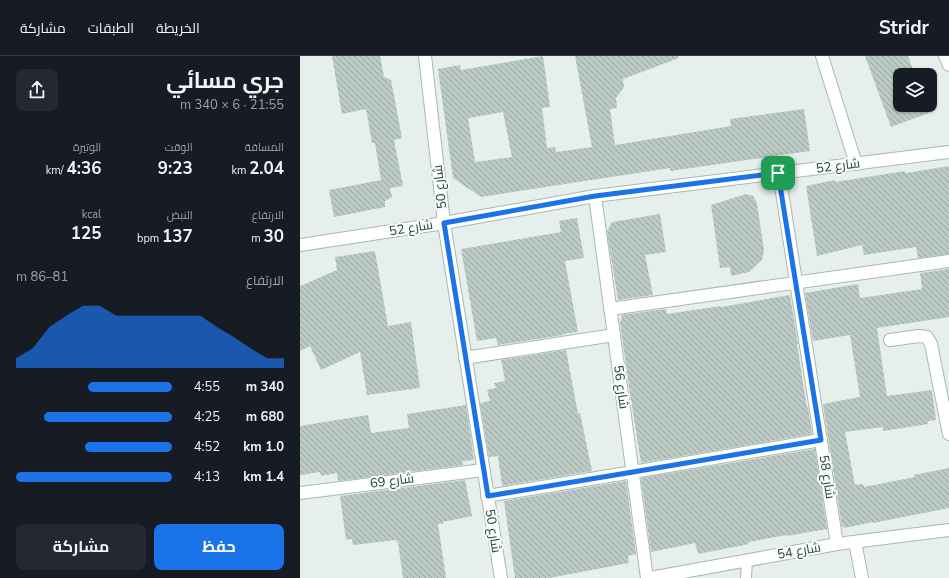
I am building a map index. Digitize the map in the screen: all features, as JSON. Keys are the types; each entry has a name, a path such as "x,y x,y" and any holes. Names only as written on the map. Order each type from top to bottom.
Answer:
{"street":[{"name":"شارع 50","path":"427,56 444,223 501,578"},
{"path":"822,56 856,164"},
{"path":"945,56 949,65"},
{"name":"شارع 52","path":"300,245 444,223 595,196 949,152"},
{"name":"شارع 58","path":"778,173 837,544"},
{"name":"شارع 56","path":"595,196 649,578"},
{"path":"610,309 949,261"},
{"path":"465,358 614,335"},
{"path":"890,340 919,336 927,337 931,344 949,434"},
{"path":"488,496 821,440"},
{"name":"شارع 69","path":"300,493 483,470"},
{"name":"شارع 54","path":"649,578 837,544 949,530"},
{"path":"855,542 862,578"}],"lane":[{"path":"746,578 747,560"}],"building":[{"path":"332,56 380,56 384,77 391,80 402,138 394,140 403,186 390,188 392,197 385,201 385,207 334,217 329,190 381,180 375,143 372,143 366,109 342,114"},
{"path":"543,56 550,107 542,108 547,148 555,147 556,152 592,147 575,56 678,56 679,58 623,79 624,87 616,98 617,108 610,109 615,145 731,126 730,119 804,109 810,151 670,171 670,168 481,197 453,178 438,69 460,65 461,70","holes":["503,112 512,157 475,162 468,118"]},
{"path":"865,56 908,56 912,68 893,68 893,112 929,113 891,127"},
{"path":"949,166 949,254 918,258 916,247 864,255 862,245 817,256 806,186 835,180 835,182"},
{"path":"746,194 753,196 757,203 764,251 762,260 749,272 731,276 730,267 720,268 711,205"},
{"path":"660,214 666,252 645,255 653,295 618,300 607,232 612,222"},
{"path":"577,218 584,258 565,261 578,332 498,345 496,338 477,341 461,249 561,232 559,221"},
{"path":"375,251 388,326 411,322 420,388 367,395 360,352 321,370 310,346 300,351 300,286 337,270 335,257"},
{"path":"949,269 949,317 877,328 887,396 932,390 936,420 928,421 928,424 883,431 883,427 845,432 855,485 863,484 864,487 915,477 914,475 949,468 949,508 844,528 844,526 842,527 823,404 860,397 850,335 813,341 805,293 858,284 860,298 922,289 920,273"},
{"path":"790,295 812,434 641,463 620,322 622,319 621,315 666,309 667,314 721,307"},
{"path":"566,350 578,414 580,413 592,471 502,486 498,456 489,457 480,403 490,401 487,390 496,388 494,383 505,381 501,360"},
{"path":"466,405 474,460 462,461 463,465 338,481 337,473 321,476 320,472 300,475 300,426 368,415 371,433 409,428 407,414"},
{"path":"815,449 827,529 748,542 749,544 698,554 695,543 651,552 641,478"},
{"path":"465,480 472,516 438,524 446,578 403,578 398,542 396,542 396,540 353,545 352,539 346,540 340,496"},
{"path":"626,481 636,554 628,556 629,563 549,578 515,578 504,501"}],"route":[{"path":"778,173 821,440 488,496 444,223 595,196 778,173"}]}
